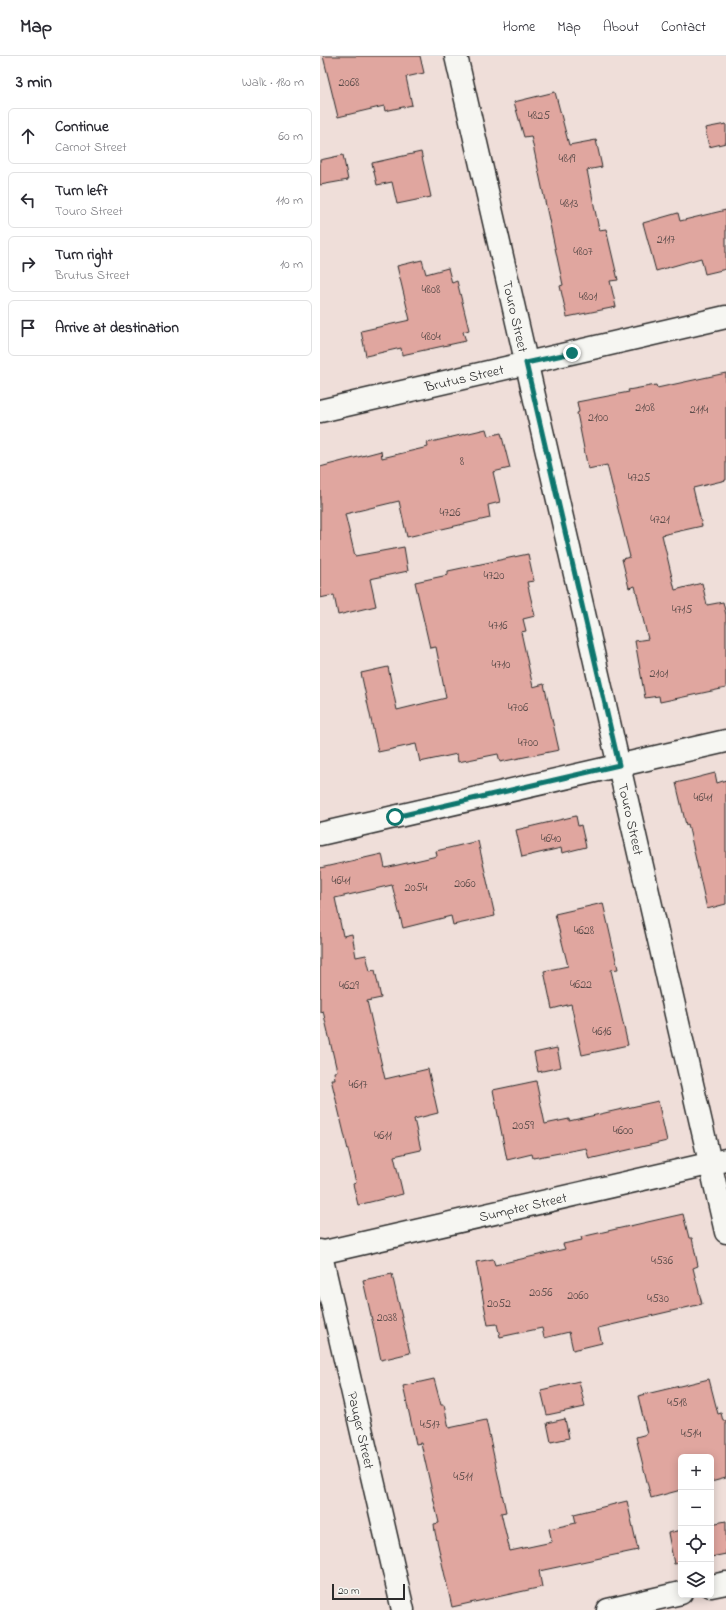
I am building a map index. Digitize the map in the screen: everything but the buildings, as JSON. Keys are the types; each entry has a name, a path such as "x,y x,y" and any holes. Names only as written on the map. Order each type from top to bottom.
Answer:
{"street":[{"name":"Touro Street","path":"456,56 619,765 718,1162 726,1232"},
{"name":"Brutus Street","path":"320,411 726,317"},
{"path":"320,834 726,741"},
{"name":"Sumpter Street","path":"320,1253 718,1162"},
{"name":"Pauger Street","path":"320,1253 403,1610"},
{"path":"714,1585 726,1583"},
{"path":"608,1610 678,1594"}],"route":[{"path":"395,817 619,765 526,363 572,353"}]}
